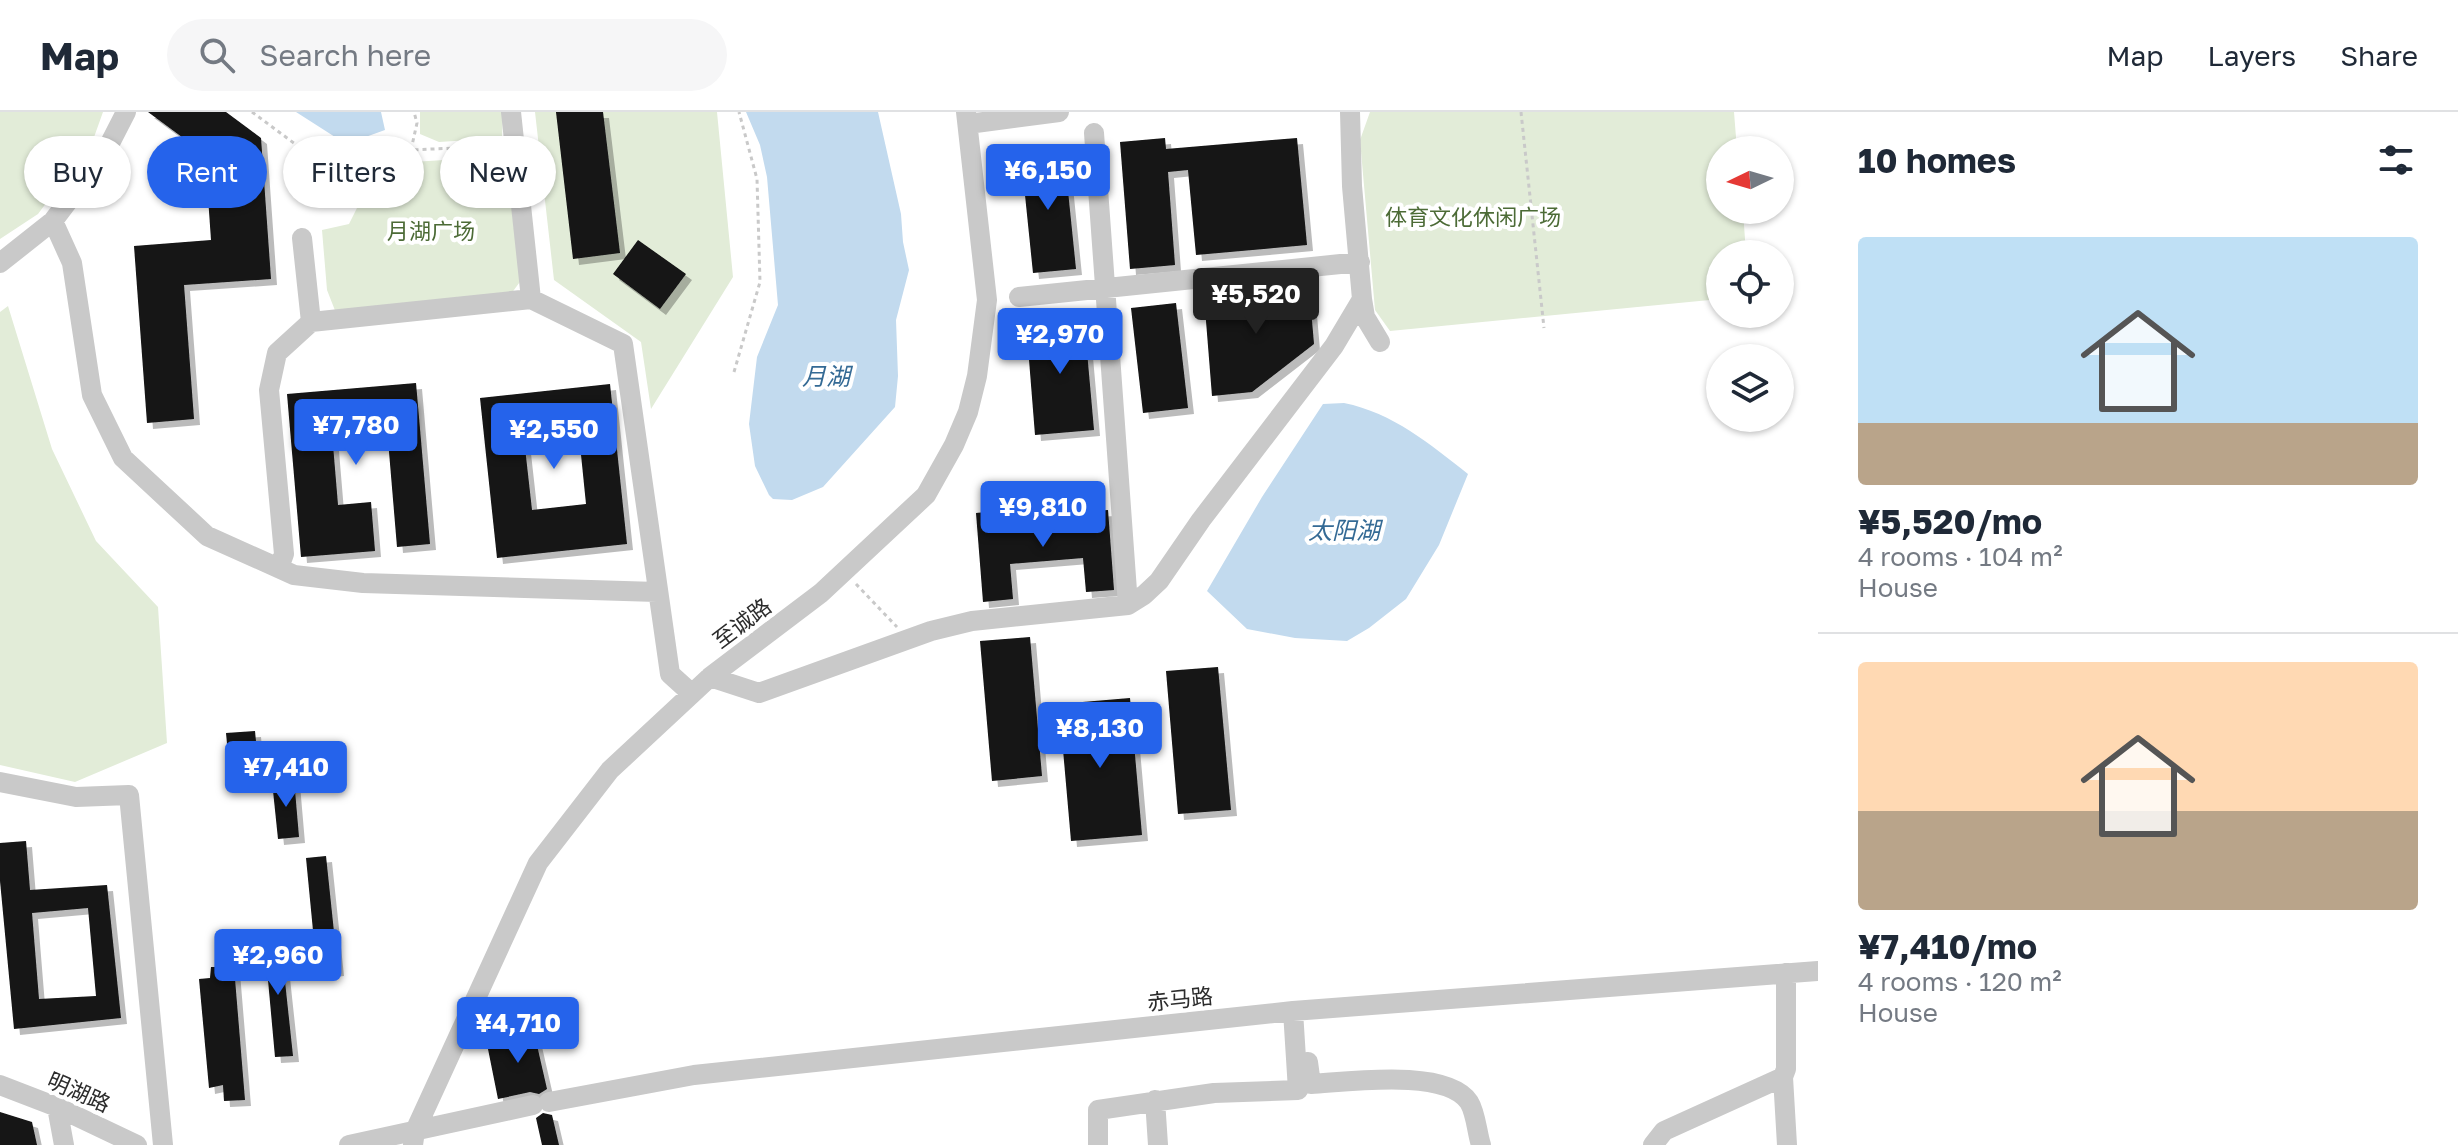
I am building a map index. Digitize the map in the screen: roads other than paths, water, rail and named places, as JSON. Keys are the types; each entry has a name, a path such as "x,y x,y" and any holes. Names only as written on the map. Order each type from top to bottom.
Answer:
{"street":[{"path":"0,263 53,221 106,151 126,112"},
{"path":"511,112 531,299"},
{"path":"967,118 1059,112"},
{"path":"1350,112 1352,186 1362,299 1365,317 1380,342"},
{"name":"至诚路","path":"414,1138 538,863 610,770 710,677 821,593 926,495 954,445 968,412 980,360 987,300 967,118"},
{"path":"1094,133 1128,605"},
{"path":"53,221 72,263 92,395 123,458 207,536 294,575 363,583 657,592"},
{"path":"302,238 311,322"},
{"path":"1019,297 1360,262"},
{"path":"279,568 284,554 269,390 277,353 311,322 531,299 623,344 670,674 691,693"},
{"path":"710,677 759,693 931,631 972,621 1128,605 1159,581 1201,520 1334,346 1362,299"},
{"path":"0,782 76,797 129,795 163,1145"},
{"name":"赤马路","path":"349,1145 414,1138 541,1103 694,1075 1298,1010 1818,971"},
{"path":"1786,973 1786,1069 1783,1077 1787,1145"},
{"path":"1098,1145 1098,1110 1214,1093 1298,1090 1298,1010"},
{"path":"1298,1010 1311,1084 1405,1079 1443,1084 1469,1102 1481,1145"},
{"path":"1653,1145 1664,1131 1783,1077"},
{"name":"明湖路","path":"0,1085 57,1107 137,1145"},
{"path":"1155,1100 1158,1145"},
{"path":"57,1107 64,1145"}],"water":[{"path":"296,112 381,112 385,130 368,136 334,136"},
{"name":"月湖","path":"746,112 878,112 901,214 909,270 896,320 898,376 895,407 823,487 792,500 773,499 769,495 755,466 749,424 757,357 778,305 767,177 760,145"},
{"name":"太阳湖","path":"1344,403 1395,422 1468,474 1439,545 1406,599 1347,641 1295,638 1247,629 1207,591 1262,497 1323,404"}],"park label":[{"name":"体育文化休闲广场","path":"1473,217"},
{"name":"月湖广场","path":"431,231"}]}
